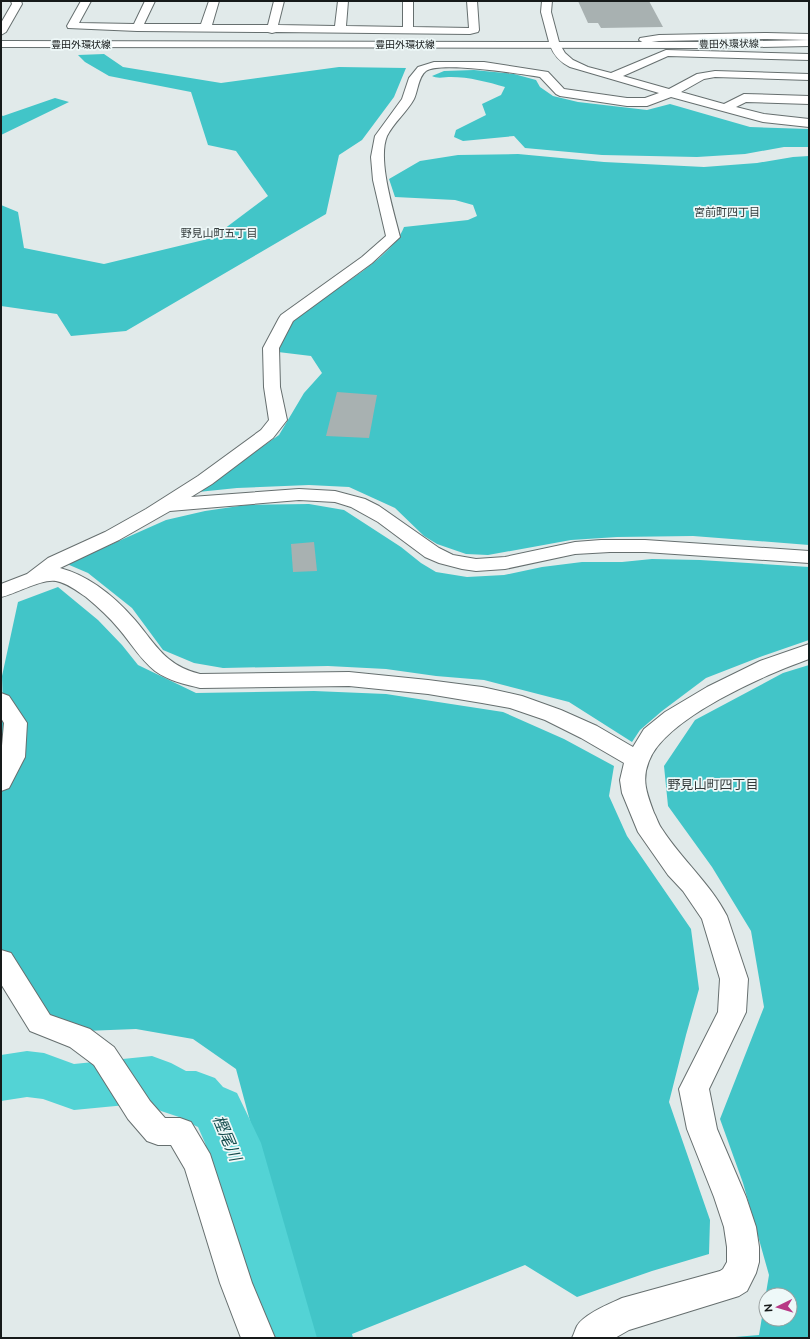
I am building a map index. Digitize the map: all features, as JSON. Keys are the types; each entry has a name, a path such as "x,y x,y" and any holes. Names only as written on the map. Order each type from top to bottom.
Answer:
{"street":[{"path":"1,32 17,4 16,1"},
{"path":"86,1 72,26 272,30 474,31 472,1"},
{"path":"137,28 150,1"},
{"path":"205,29 214,1"},
{"path":"272,30 279,1"},
{"path":"340,30 343,1"},
{"path":"408,1 408,31"},
{"path":"547,1 546,12 554,42 561,58 574,66 763,118 809,123"},
{"name":"豊田外環状線","path":"1,44 554,42 809,38"},
{"name":"豊田外環状線","path":"1,39 809,43"},
{"path":"612,77 666,53 809,57"},
{"path":"34,578 55,562 112,536 166,505 205,480 267,434 278,420 272,387 271,348 287,318 367,260 393,237 376,157 381,136 408,99 415,78 422,69 434,65 484,65 544,74 560,92 628,102 647,102 670,93 701,76 715,74 809,77"},
{"path":"725,108 744,98 809,100"},
{"path":"166,505 305,494 332,496 358,503 374,512 425,549 442,558 480,566 506,563 577,548 619,546 652,546 809,557"},
{"path":"1,590 34,578 58,574 83,585 107,604 127,625 148,652 162,665 177,675 200,681 349,679 428,687 514,701 589,732 637,760"},
{"path":"589,1338 596,1330 622,1315 727,1285 735,1280 740,1273 743,1262 743,1247 740,1227 702,1129 694,1088 732,1012 734,979 714,916 692,884 677,868 650,832 634,793 632,780 637,760 652,735 673,718 722,689 768,666 809,651"},
{"path":"1,701 16,723 13,757 1,782"},
{"path":"1,961 40,1023 80,1038 104,1056 139,1110 158,1131 180,1132 199,1164 236,1283 258,1338"}],"shaded area":[{"path":"104,54 123,67 221,83 339,67 406,68 394,97 362,140 339,155 326,214 126,331 71,336 57,314 1,306 1,205 18,212 24,248 104,264 212,238 268,196 236,151 208,145 191,92 109,76 85,62 78,55"},
{"path":"474,70 514,74 536,80 540,87 553,96 578,102 647,110 670,104 750,127 809,129 809,147 784,147 745,154 697,157 602,155 525,148 514,136 463,141 454,137 456,130 486,115 482,104 501,95 505,87 472,79 458,77 439,78 432,76 444,71"},
{"path":"55,98 69,102 1,135 1,115 3,116"},
{"path":"518,154 604,162 704,167 757,163 809,156 809,545 693,536 617,537 571,540 488,555 466,554 437,544 424,536 395,508 349,487 309,485 237,488 198,492 279,435 304,393 322,373 311,356 278,352 289,329 297,317 372,264 397,240 404,227 468,220 477,216 473,205 455,200 395,197 389,179 420,161 458,155"},
{"path":"309,504 344,510 436,572 467,577 504,575 542,567 582,562 622,562 652,559 700,560 809,567 809,640 706,678 662,711 640,730 632,742 569,702 484,680 436,676 386,669 328,666 223,668 194,663 163,650 132,608 88,573 67,564 166,520 205,511 246,505"},
{"path":"58,587 98,620 122,645 138,665 196,693 314,691 386,694 503,712 564,739 614,766 609,796 627,836 691,929 699,989 669,1102 710,1220 709,1254 652,1271 577,1297 525,1265 352,1334 353,1338 306,1338 278,1225 236,1069 193,1039 136,1029 59,1032 1,982 2,676 18,602"},
{"path":"809,665 809,1338 723,1338 759,1335 760,1327 798,1327 798,1287 767,1287 769,1275 743,1183 720,1119 764,1007 751,931 712,867 668,806 664,766 695,720 783,673"}],"building":[{"path":"578,1 649,1 663,27 601,28 598,23 588,23"},
{"path":"337,392 377,395 369,438 326,436"},
{"path":"314,542 317,571 293,572 291,544"}],"waterway":[{"name":"樫尾川","path":"1,1078 27,1074 44,1076 74,1087 152,1079 180,1094 196,1095 204,1104 218,1110 233,1143 286,1338"}],"district":[{"name":"宮前町四丁目","path":"727,212"},
{"name":"野見山町五丁目","path":"219,233"},
{"name":"野見山町四丁目","path":"713,784"}]}
